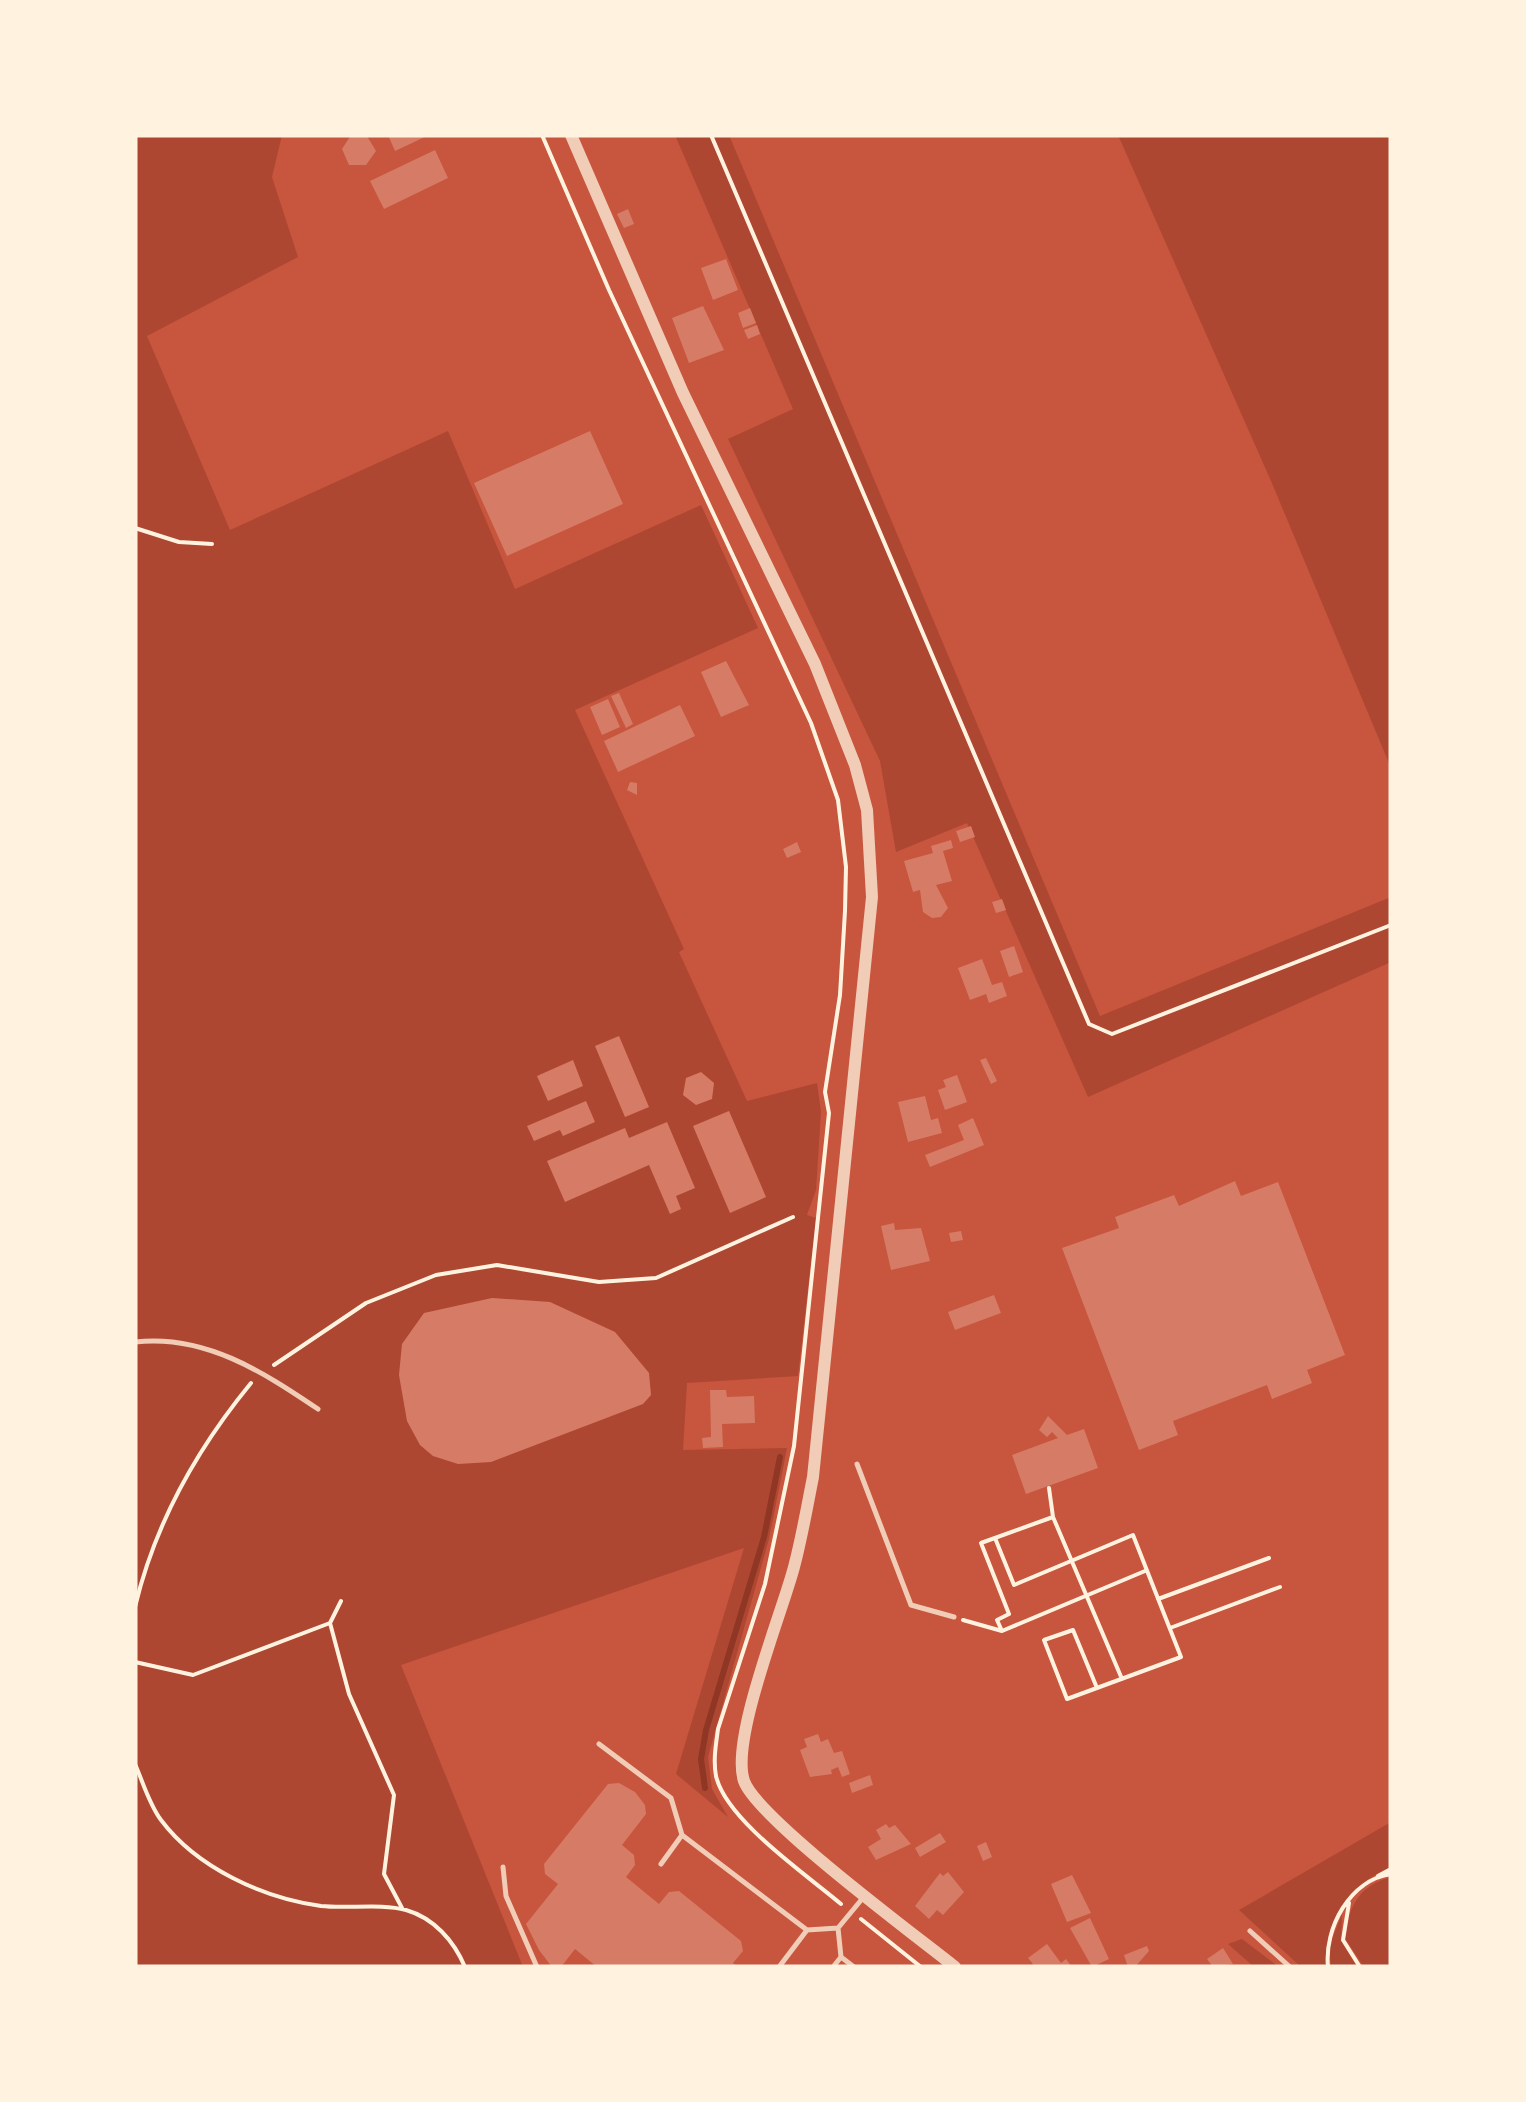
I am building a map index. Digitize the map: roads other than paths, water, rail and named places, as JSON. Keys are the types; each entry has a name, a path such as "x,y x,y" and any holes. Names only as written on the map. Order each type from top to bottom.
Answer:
{"street":[{"path":"570,135 682,393 815,664 856,765 867,810 872,897 813,1477 794,1567 741,1744 742,1777 750,1794 866,1896 955,1967"}],"lane":[{"path":"135,1342 200,1348 262,1372 318,1409"},
{"path":"858,1464 911,1605 954,1617"},
{"path":"599,1744 670,1798 682,1834 807,1930 838,1928"},
{"path":"660,1864 682,1834"},
{"path":"503,1867 506,1896 537,1967"},
{"path":"854,1967 842,1957 838,1928 866,1896"},
{"path":"778,1967 807,1930"},
{"path":"1250,1931 1290,1967"},
{"path":"834,1967 842,1957"}],"waterway":[{"path":"705,1788 701,1759 706,1730 764,1537 780,1457"}]}
